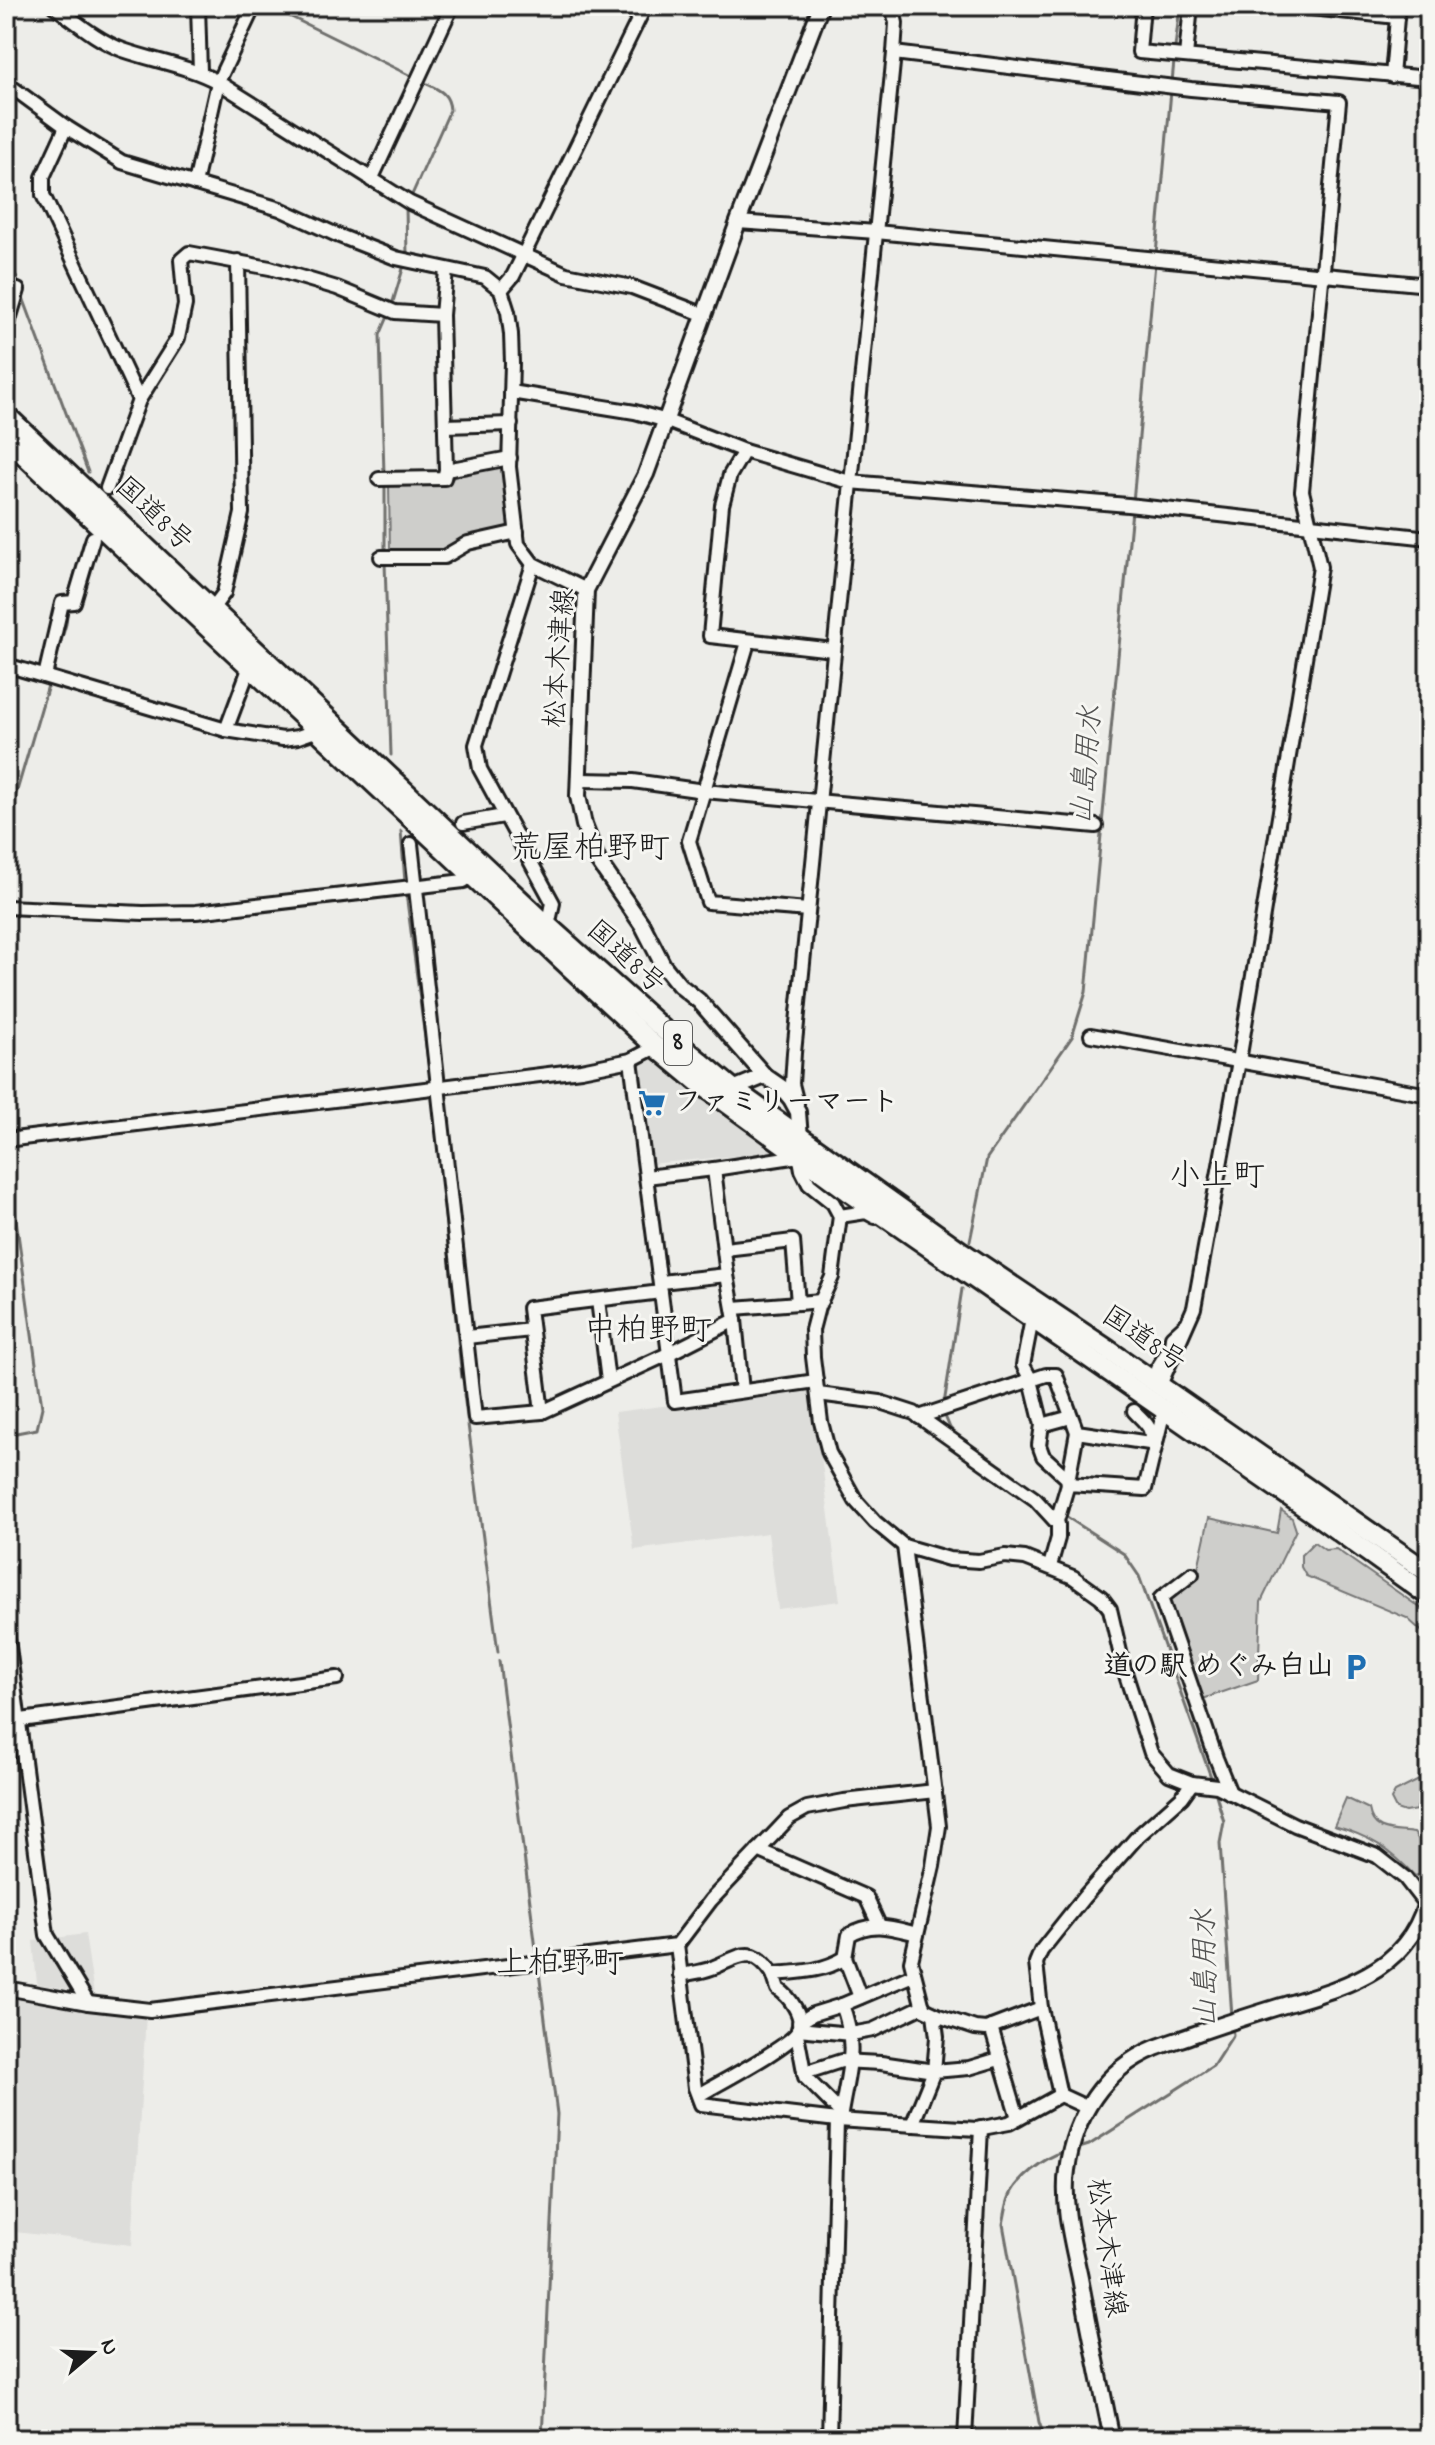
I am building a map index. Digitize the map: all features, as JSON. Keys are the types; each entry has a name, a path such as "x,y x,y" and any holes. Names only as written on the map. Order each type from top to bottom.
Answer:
{"highway":[{"name":"国道8号","path":"6,415 548,926 799,1147 945,1259 1429,1596"},
{"name":"国道8号","path":"6,438 656,1047 698,1082 1159,1377 1429,1573"}],"main road":[{"name":"松本木津線","path":"798,1112 781,1087 765,1076 699,1001 671,976 643,926 598,861 584,825 578,796 586,590 646,474 821,6"},
{"path":"733,1089 765,1076"},
{"path":"798,1112 799,1147"},
{"name":"松本木津線","path":"1112,2439 1069,2224 1066,2173 1086,2107 1105,2083 1136,2057 1153,2048 1349,1986 1381,1968 1409,1939 1428,1908 1429,1890"}],"street":[{"path":"54,6 120,49 200,72 306,135 410,203 566,274 632,287 705,315"},
{"path":"198,6 200,72"},
{"path":"195,184 218,82 254,6"},
{"path":"371,180 452,6"},
{"path":"501,290 513,276 645,6"},
{"path":"798,1112 792,1084 894,53 896,23 892,6"},
{"path":"1143,6 1139,52 1429,78"},
{"path":"1186,56 1191,6"},
{"path":"1292,6 1398,12 1392,76"},
{"path":"894,53 1191,89 1339,102 1302,491 1320,567 1239,1061 1194,1308 1159,1377"},
{"path":"6,83 66,127 122,162 280,209 396,258 485,277 501,290 511,334 510,458 518,544 533,564 586,590"},
{"path":"66,127 43,177 43,195 139,400"},
{"path":"738,222 1165,258 1429,285"},
{"path":"107,488 139,400 178,338 185,305 181,260 189,253 270,268 337,288 389,310 442,315"},
{"path":"212,609 224,593 242,513 238,261"},
{"path":"379,479 444,478 442,315 446,270"},
{"path":"6,287 18,290 6,330"},
{"path":"511,392 635,412 744,451 850,482 1132,506 1429,538"},
{"path":"445,426 511,424"},
{"path":"744,451 730,475 722,505 710,636 833,650"},
{"path":"446,470 510,458"},
{"path":"381,557 444,557 468,543 517,532"},
{"path":"49,677 62,603 74,602 93,538"},
{"path":"533,564 476,745 480,769 553,903 548,926"},
{"path":"748,642 689,841 708,902 808,910"},
{"path":"6,665 226,730 283,739 318,730"},
{"path":"226,730 250,666"},
{"path":"580,780 624,780 704,791 1096,826"},
{"path":"463,823 504,816"},
{"path":"411,844 434,1088 475,1418 542,1412 668,1354 734,1314 821,1301"},
{"path":"6,907 196,912 464,881 470,873"},
{"path":"1091,1035 1429,1095"},
{"path":"6,1140 581,1070 631,1060 656,1047"},
{"path":"631,1060 675,1401 742,1391 817,1388 880,1402 914,1413 1035,1499 1057,1521"},
{"path":"646,1177 714,1169 799,1147 802,1170 809,1184 833,1203 840,1216 832,1277 812,1330 821,1422 829,1453 856,1501 904,1546 949,1559 1025,1558 1073,1577 1101,1597 1110,1609 1124,1669 1151,1753 1169,1774 1230,1793 1295,1825 1377,1856 1405,1878 1428,1908"},
{"path":"714,1169 742,1391"},
{"path":"840,1216 866,1212 922,1250 945,1259"},
{"path":"725,1249 793,1241 798,1303"},
{"path":"542,1412 529,1308 598,1300 727,1275"},
{"path":"598,1300 608,1381"},
{"path":"1032,1319 1023,1365 1031,1380 1042,1425 1039,1445 1043,1456 1067,1478 1068,1483"},
{"path":"467,1337 531,1330"},
{"path":"919,1417 1046,1375 1056,1375 1077,1432 1050,1566"},
{"path":"1068,1483 1145,1489 1153,1443 1164,1410"},
{"path":"1134,1411 1149,1426 1153,1443"},
{"path":"1042,1425 1071,1417"},
{"path":"1077,1432 1153,1443"},
{"path":"904,1546 939,1826 911,1961 913,1975 937,2037 934,2071 912,2125"},
{"path":"1192,1574 1161,1598 1230,1793"},
{"path":"6,1624 12,1721 47,1935 88,2003"},
{"path":"12,1721 337,1678"},
{"path":"1060,2095 1041,2008 1036,1963 1041,1951 1138,1836 1182,1797 1192,1783"},
{"path":"935,1791 844,1801 807,1808 789,1818 711,1900 677,1945 695,2088 701,2104 912,2125 981,2128 1009,2123 1060,2095"},
{"path":"758,1850 866,1897 879,1925"},
{"path":"860,1997 845,1958 849,1935 865,1927 879,1925 917,1934"},
{"path":"6,1988 88,2003 150,2010 677,1945"},
{"path":"680,1975 703,1971 738,1955 751,1954 764,1961 776,1985 787,1995 795,2010 804,2073 839,2117"},
{"path":"773,1974 813,1971 835,1965 845,1958"},
{"path":"699,2095 775,2050 813,2014 913,1975"},
{"path":"829,2439 839,2117 850,2061 851,2034 842,2005"},
{"path":"798,2029 851,2034 873,2030 928,2010 975,2028 991,2027 1041,2008"},
{"path":"991,2027 1018,2118"},
{"path":"804,2073 841,2061 934,2071 969,2068 999,2059"},
{"path":"1060,2095 1086,2107"},
{"path":"965,2439 981,2128"}],"shaded area":[{"path":"503,466 511,530 447,552 390,553 389,484 450,482 454,477"},
{"path":"656,1055 777,1152 650,1164 639,1065"},
{"path":"812,1387 840,1601 778,1609 768,1533 634,1550 615,1412"},
{"path":"1281,1510 1292,1518 1296,1530 1261,1602 1258,1680 1200,1700 1167,1603 1168,1597 1197,1573 1209,1518 1277,1533"},
{"path":"1314,1542 1325,1550 1336,1549 1429,1614 1429,1638 1407,1618 1306,1576 1301,1567 1301,1555"},
{"path":"1429,1769 1429,1792 1417,1810 1405,1812 1396,1809 1391,1799 1395,1792 1427,1776"},
{"path":"1346,1798 1369,1809 1371,1817 1380,1827 1414,1833 1424,1847 1421,1874 1415,1876 1397,1858 1369,1839 1334,1826"},
{"path":"85,1934 94,1994 37,1984 33,1941"},
{"path":"6,1995 146,2015 132,2245 6,2231"}],"waterway":[{"path":"6,10 8,6"},
{"path":"276,6 277,10 415,78"},
{"name":"山島用水","path":"1175,48 1180,6"},
{"name":"山島用水","path":"1172,82 1174,61"},
{"path":"411,197 450,110 444,95 421,81"},
{"name":"山島用水","path":"1156,254 1171,91"},
{"path":"406,207 407,255"},
{"path":"6,249 19,285"},
{"path":"392,305 405,262"},
{"name":"山島用水","path":"1133,502 1155,263"},
{"path":"21,292 88,472"},
{"path":"384,474 380,335 390,312"},
{"path":"385,485 385,549"},
{"name":"山島用水","path":"970,1241 987,1158 1072,1037 1086,992 1132,510"},
{"path":"68,597 84,541"},
{"path":"385,562 391,755"},
{"path":"51,675 66,624 68,605"},
{"path":"6,828 49,682"},
{"path":"401,831 405,882"},
{"path":"406,893 431,1084"},
{"path":"432,1092 462,1378"},
{"path":"6,1147 42,1407 37,1429 6,1435"},
{"name":"山島用水","path":"944,1404 962,1289"},
{"path":"464,1394 498,1652"},
{"name":"山島用水","path":"945,1416 959,1438"},
{"name":"山島用水","path":"1067,1517 1124,1554 1139,1576 1212,1780"},
{"path":"499,1661 537,1957"},
{"name":"山島用水","path":"1215,1791 1224,1822 1220,1843 1232,2017"},
{"path":"538,1964 557,2114 542,2439"},
{"name":"山島用水","path":"1076,2149 1089,2145 1213,2066 1233,2035 1232,2025"},
{"name":"山島用水","path":"1045,2439 1039,2422 1003,2224 1012,2191 1040,2164 1064,2152"}],"place":[{"name":"ファミリーマート","path":"652,1103"},
{"name":"道の駅 めぐみ白山","path":"1356,1667"}],"district":[{"name":"荒屋柏野町","path":"590,849"},
{"name":"小上町","path":"1217,1177"},
{"name":"中柏野町","path":"648,1331"},
{"name":"上柏野町","path":"560,1964"}]}
